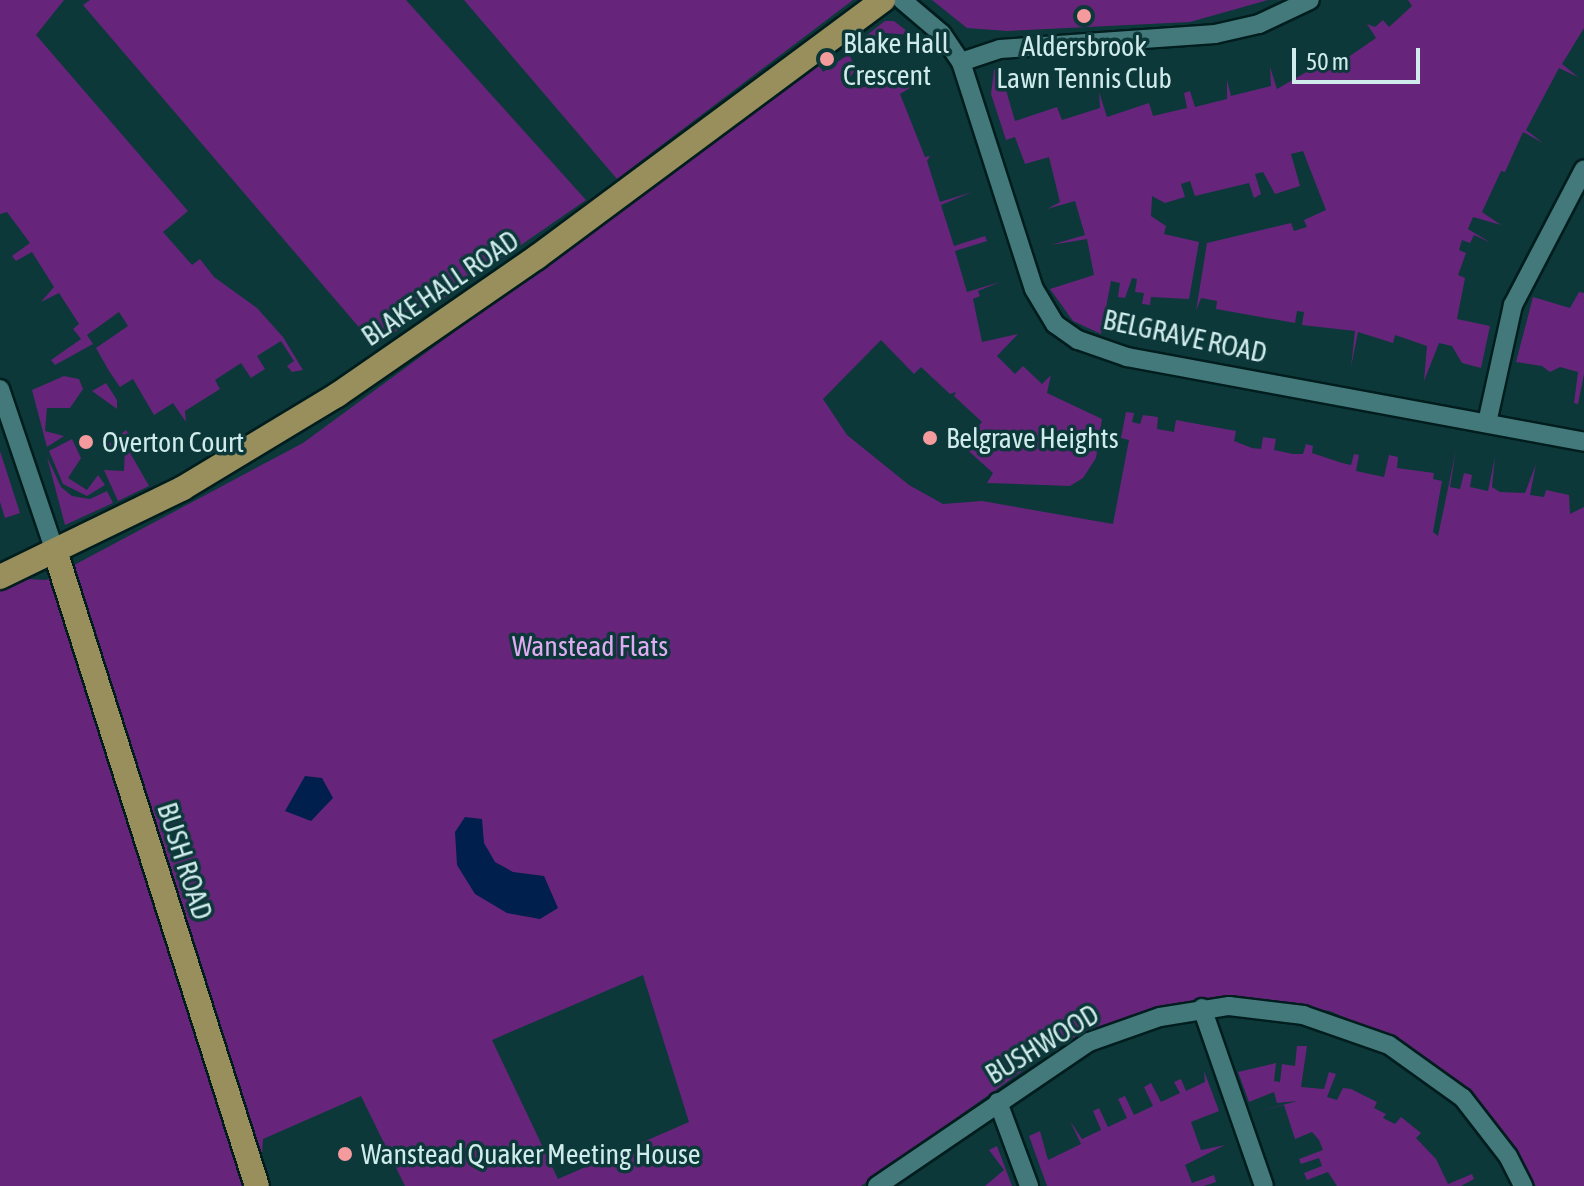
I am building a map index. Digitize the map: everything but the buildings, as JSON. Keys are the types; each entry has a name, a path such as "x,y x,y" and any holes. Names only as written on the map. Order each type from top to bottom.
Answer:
{"main road":[{"name":"BLAKE HALL ROAD","path":"0,577 56,554 183,488 337,395 537,257 883,0"},
{"name":"BUSH ROAD","path":"56,554 257,1186"}],"street":[{"path":"902,0 942,34 961,62 1000,49 1215,34 1259,24 1310,0"},
{"name":"BELGRAVE ROAD","path":"961,62 1034,289 1055,324 1078,340 1127,357 1584,442"},
{"path":"1487,423 1513,305 1584,169"},
{"path":"0,389 56,554"},
{"path":"1202,1008 1264,1186"},
{"name":"BUSHWOOD","path":"877,1186 1089,1042 1202,1008 1303,1015 1389,1045 1463,1098 1508,1156 1523,1186"},
{"path":"998,1102 1029,1186"}],"green space":[{"path":"0,0 64,0 36,35 188,211 163,232 192,265 200,259 214,277 257,308 283,337 303,370 292,372 287,366 294,361 281,341 257,356 265,369 251,378 241,363 215,380 220,389 185,411 186,422 173,403 154,415 133,379 120,387 109,371 96,348 128,326 119,312 87,335 93,344 55,365 51,360 81,339 73,329 79,324 59,293 41,302 54,287 32,252 16,261 12,256 30,243 7,212 0,214"},
{"path":"90,0 406,0 586,200 375,346 83,5"},
{"path":"464,0 853,0 617,179"},
{"name":"Aldersbrook Lawn Tennis Club","path":"932,0 1268,0 1190,22 1007,31 967,28"},
{"path":"1408,0 1584,0 1584,28 1562,64 1578,77 1559,68 1526,130 1543,143 1523,132 1505,172 1501,171 1482,212 1501,225 1473,217 1468,229 1491,243 1474,235 1470,243 1462,240 1459,250 1466,253 1458,275 1465,278 1457,319 1490,326 1481,368 1462,363 1452,346 1439,343 1424,381 1427,346 1395,335 1393,343 1358,332 1351,367 1355,331 1302,325 1304,312 1297,311 1295,323 1216,309 1217,301 1201,298 1196,311 1207,243 1291,223 1294,231 1307,227 1304,220 1326,210 1303,151 1291,154 1300,186 1275,194 1263,172 1255,174 1261,194 1254,198 1249,183 1195,196 1190,181 1181,184 1185,197 1165,203 1152,196 1151,216 1166,226 1164,234 1199,242 1189,299 1151,297 1150,305 1142,304 1144,293 1135,292 1137,279 1132,278 1125,298 1118,297 1120,283 1111,281 1101,334 1073,321 1050,289 1094,275 1087,239 1051,245 1085,235 1075,201 1047,209 1060,202 1049,157 1025,164 1015,137 1006,140 991,94 994,70 999,66 1015,121 1057,107 1062,120 1100,108 1099,92 1107,117 1149,103 1153,116 1187,108 1184,93 1190,91 1195,107 1227,99 1227,80 1231,96 1271,86 1270,67 1277,89 1322,63 1328,71 1376,38 1367,24 1375,27 1383,20 1389,27 1412,6"},
{"path":"885,21 894,21 912,35 885,33 858,42"},
{"name":"Wanstead Flats","path":"849,54 856,69 848,80 856,88 917,79 920,82 900,94 925,157 930,156 927,161 940,202 972,192 941,205 954,246 985,236 987,241 955,251 967,292 1000,282 978,291 980,296 973,299 982,342 1018,334 997,356 1015,374 1023,366 1042,384 1051,375 1047,393 1102,419 1096,458 1083,478 1070,486 987,483 993,473 962,445 982,422 954,396 956,392 950,394 921,367 914,374 881,340 823,399 847,435 909,485 943,504 982,501 1113,524 1129,440 1121,438 1126,412 1134,413 1132,422 1140,424 1143,415 1158,417 1157,429 1174,432 1176,420 1236,431 1234,441 1252,448 1261,449 1263,437 1276,439 1274,450 1303,454 1306,444 1313,446 1312,453 1351,465 1354,454 1359,455 1356,471 1384,477 1389,455 1398,457 1397,468 1434,473 1433,479 1442,481 1433,532 1438,536 1456,450 1450,487 1460,489 1464,473 1472,475 1470,487 1488,491 1495,457 1492,487 1500,492 1525,493 1536,464 1530,495 1544,497 1546,490 1569,495 1570,514 1584,507 1584,1186 1536,1186 1481,1107 1403,1043 1330,1011 1236,997 1178,1003 1088,1031 1056,1047 861,1186 405,1186 361,1096 263,1139 260,1186 0,1186 0,589 27,579 46,580 303,443 819,64 823,72","holes":["643,975 689,1122 558,1179 492,1040"]},
{"path":"1579,292 1584,293 1584,374 1578,404 1574,403 1578,372 1560,367 1550,372 1542,366 1516,362 1533,297 1570,308"},
{"path":"64,376 79,379 83,389 70,408 47,408 45,431 64,436 47,447 32,390"},
{"path":"106,383 117,400 117,409 92,391"},
{"path":"126,430 137,446 129,451 149,486 118,501 104,470 124,471 125,448 105,447"},
{"path":"72,439 81,458 68,478 87,490 98,475 105,485 87,496 63,484 49,451"},
{"path":"0,451 20,513 5,518 0,502"},
{"path":"47,457 61,487 72,496 90,499 107,491 113,503 65,525"},
{"path":"1297,1046 1307,1046 1301,1087 1324,1089 1329,1072 1336,1074 1327,1097 1337,1100 1343,1088 1377,1102 1374,1108 1386,1114 1383,1118 1395,1124 1401,1117 1421,1133 1416,1138 1436,1159 1448,1184 1472,1174 1474,1179 1461,1186 1337,1186 1328,1172 1307,1180 1304,1173 1322,1166 1319,1158 1301,1164 1299,1159 1323,1150 1319,1140 1312,1132 1295,1139 1284,1105 1258,1111 1298,1101 1277,1103 1274,1092 1249,1102 1238,1072 1276,1063 1274,1081 1280,1082 1282,1064 1295,1066"},
{"path":"1204,1071 1219,1111 1191,1122 1201,1150 1225,1145 1185,1165 1192,1183 1214,1175 1216,1182 1204,1186 1047,1186 1029,1136 1040,1131 1048,1160 1081,1144 1070,1121 1082,1139 1101,1130 1093,1111 1099,1108 1108,1127 1127,1118 1118,1099 1125,1096 1134,1115 1153,1106 1144,1087 1151,1083 1161,1102 1180,1093 1174,1082 1181,1079 1186,1091 1205,1082"},
{"path":"997,1146 1012,1186 985,1186 1004,1170 989,1150"}],"water":[{"path":"305,776 322,778 333,798 311,821 285,811"},
{"path":"465,817 482,819 484,843 495,862 513,872 544,876 558,908 540,919 507,913 475,894 457,865 455,832"}],"place":[{"name":"Aldersbrook Lawn Tennis Club","path":"1084,16"},
{"name":"Blake Hall Crescent","path":"827,59"},
{"name":"Belgrave Heights","path":"930,438"},
{"name":"Overton Court","path":"86,442"},
{"name":"Wanstead Quaker Meeting House","path":"345,1154"}]}
